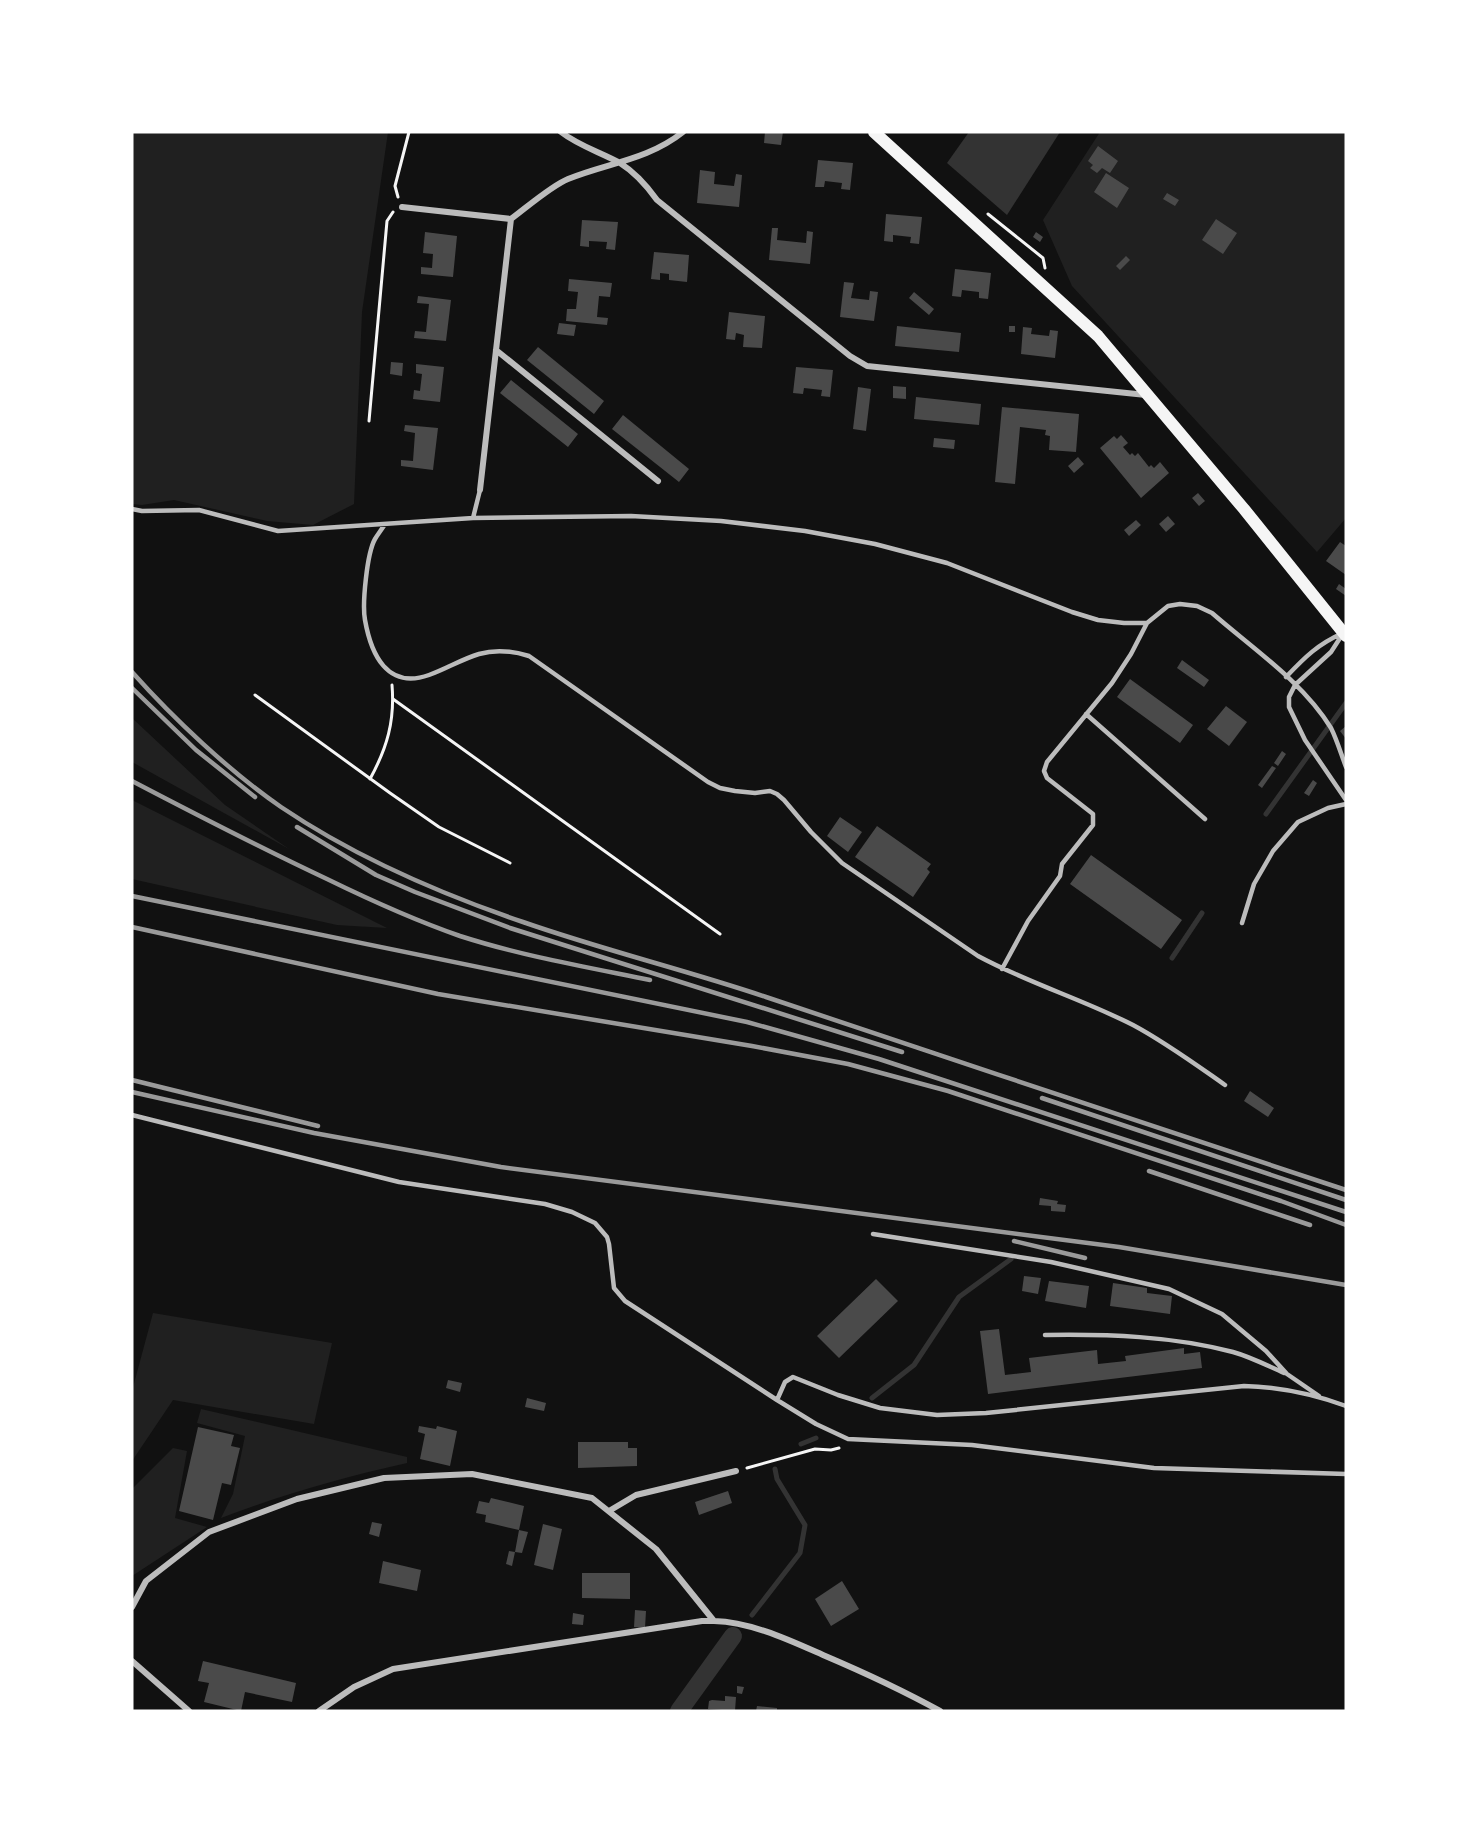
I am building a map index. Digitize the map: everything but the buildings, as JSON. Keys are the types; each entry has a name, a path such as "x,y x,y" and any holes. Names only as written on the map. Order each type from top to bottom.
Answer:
{"main road":[{"path":"874,132 1098,336 1244,509 1345,635"}],"street":[{"path":"561,132 571,140 621,164 643,181 657,200 850,356 867,366 1147,395"},
{"path":"402,207 511,219 566,180 621,164 668,144 683,132"},
{"path":"480,490 511,219"},
{"path":"496,350 658,481"},
{"path":"609,1511 636,1495 736,1471"},
{"path":"132,1607 146,1581 209,1532 297,1499 384,1478 472,1474 592,1498 656,1549 714,1621"},
{"path":"319,1711 354,1687 393,1669 702,1621 732,1622 789,1640 890,1684 940,1711"},
{"path":"132,1661 189,1711"}],"lane":[{"path":"473,518 480,490"},
{"path":"132,509 142,512 199,510 278,531 473,518 631,516 721,521 805,531 875,544 947,563 1098,620 1147,623"},
{"path":"386,524 374,540 370,553 363,610 367,634 375,654 382,667 392,675 409,678 427,676 480,654 515,652 529,657 708,782 735,792 777,794 842,863 978,956 1002,969 1132,1025 1225,1085"},
{"path":"1002,969 1028,921 1060,876 1062,864 1093,825 1093,814 1047,778 1044,771 1047,762 1112,683 1147,623 1168,606 1180,604 1197,606 1212,614 1295,685 1324,718 1332,731 1346,767"},
{"path":"1286,677 1323,642 1345,635"},
{"path":"1345,635 1331,652 1295,685 1289,697 1289,707 1315,756 1346,800"},
{"path":"1086,714 1205,819"},
{"path":"1242,923 1254,884 1273,851 1298,822 1328,808 1346,804"},
{"path":"132,1115 399,1182 545,1204 580,1216 595,1223 607,1237 614,1288 625,1301 777,1400 838,1436 864,1442 972,1445 1154,1468 1346,1474"},
{"path":"873,1234 1041,1260 1169,1289 1207,1305 1235,1323 1287,1374"},
{"path":"1044,1335 1110,1335 1188,1343 1233,1352 1287,1374 1322,1397"},
{"path":"777,1400 785,1382 793,1377 838,1395 880,1408 937,1415 986,1413 1244,1386 1268,1387 1322,1397 1346,1406"}],"path":[{"path":"369,421 387,221 394,210 402,207 396,195 395,186 409,132"},
{"path":"370,779 382,757 391,732 392,675"},
{"path":"255,695 439,826 510,863"},
{"path":"393,699 720,934"},
{"path":"736,1471 815,1449 831,1450 864,1442"}],"shaded area":[{"path":"132,132 388,132 362,312 354,504 313,525 267,521 174,500 142,505 132,504"},
{"path":"969,132 1060,132 1007,215 947,163"},
{"path":"1100,132 1346,132 1346,518 1317,552 1072,286 1043,220"},
{"path":"132,718 225,805 289,849 132,762"},
{"path":"132,800 387,928 337,925 132,879"},
{"path":"153,1313 332,1343 314,1424 173,1400 132,1461 132,1391"},
{"path":"201,1409 407,1457 407,1463 313,1487 221,1518 233,1494 245,1436 197,1423"},
{"path":"173,1448 187,1451 175,1518 207,1527 132,1576 132,1489"}],"waterway":[{"path":"1266,814 1346,703"},
{"path":"1172,958 1202,913"},
{"path":"872,1398 914,1365 959,1297 1011,1259"},
{"path":"801,1444 816,1438"},
{"path":"752,1615 800,1553 805,1525 777,1479 775,1469"},
{"path":"679,1711 733,1636"}],"railway":[{"path":"132,672 203,744 242,778 281,807 338,842 429,886 491,911 553,932 736,987 1346,1190"},
{"path":"132,688 196,750 255,797"},
{"path":"132,781 302,867 426,923 460,936 554,961 650,980"},
{"path":"297,827 376,875 510,928 902,1052"},
{"path":"132,896 747,1022 879,1059 1346,1212"},
{"path":"132,927 438,994 848,1064 948,1091 1281,1201 1346,1225"},
{"path":"132,1080 318,1126"},
{"path":"132,1092 314,1133 501,1167 1119,1247 1346,1285"},
{"path":"1042,1098 1346,1200"},
{"path":"1149,1171 1310,1225"},
{"path":"1014,1241 1085,1258"}]}
